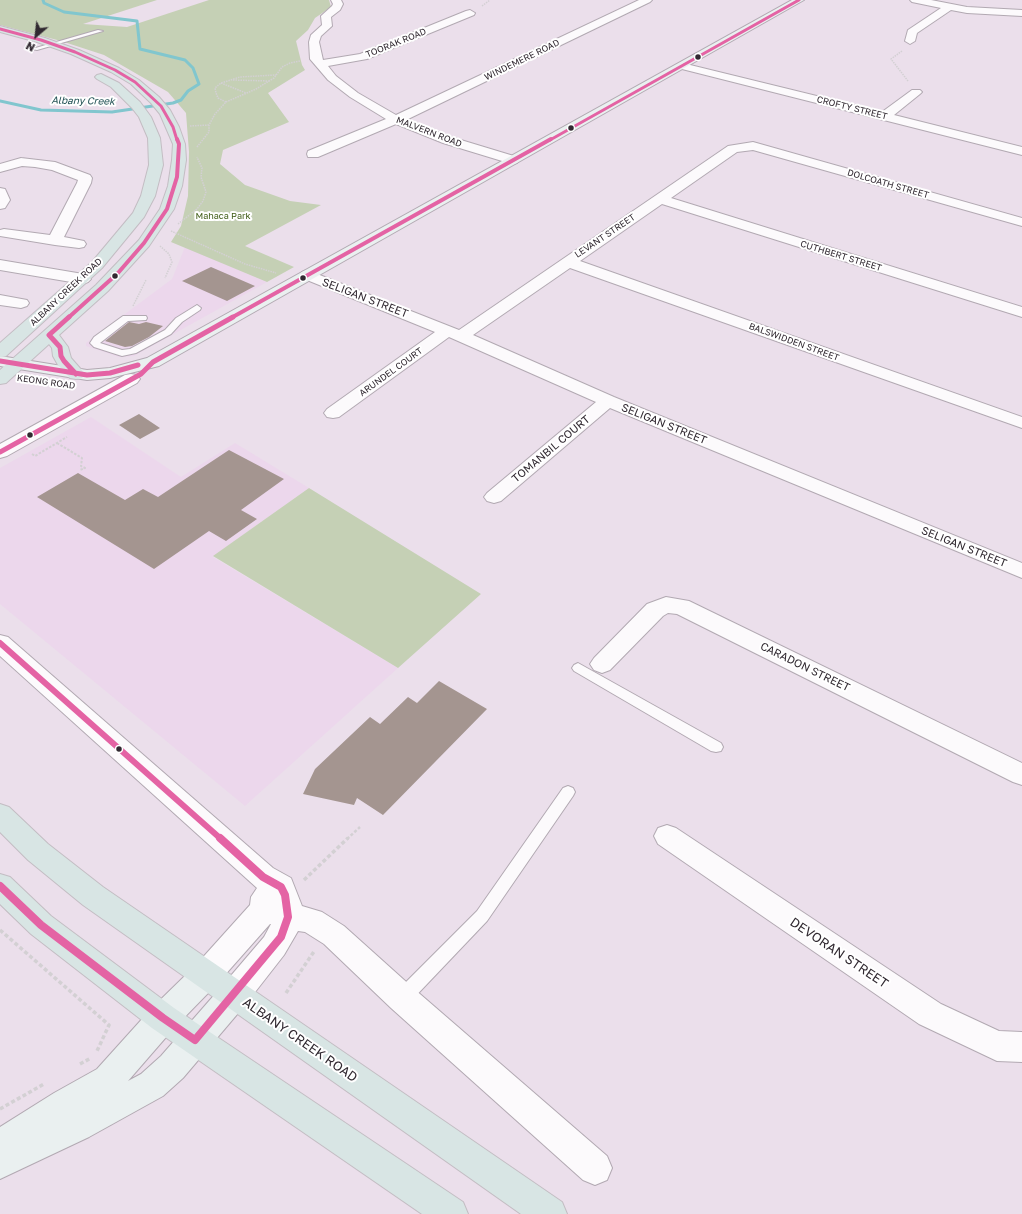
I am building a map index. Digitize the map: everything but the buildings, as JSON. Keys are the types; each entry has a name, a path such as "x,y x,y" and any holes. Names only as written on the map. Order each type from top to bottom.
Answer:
{"main road":[{"name":"ALBANY CREEK ROAD","path":"0,29 54,44 88,57 115,70 135,82 155,100 166,113 173,127 178,144 179,160 177,178 167,210 136,252 102,288 17,364 1,373"},
{"name":"ALBANY CREEK ROAD","path":"0,352 83,279 109,252 139,214 148,196 156,165 154,138 145,117 136,105 114,85 64,59 35,49 3,41"},
{"path":"148,196 172,195"},
{"path":"49,335 60,347 61,356 76,374"},
{"name":"ALBANY CREEK ROAD","path":"0,815 38,852 99,901 550,1214"},
{"path":"0,886 41,925 163,1018 450,1214"}],"street":[{"name":"MALVERN ROAD","path":"336,0 338,4 336,8 326,16 327,26 316,35 314,42 316,59 332,78 354,95 396,120 447,140 512,160"},
{"name":"WINDEMERE ROAD","path":"313,154 396,120 647,0"},
{"name":"KEONG ROAD","path":"1,373 69,386 96,381 110,373 153,362 799,0"},
{"path":"915,0 949,7 987,12 1022,13"},
{"path":"910,41 912,32 949,7"},
{"name":"TOORAK ROAD","path":"320,64 363,57 470,13"},
{"name":"CROFTY STREET","path":"682,66 1022,151"},
{"path":"884,117 916,92"},
{"name":"LEVANT STREET","path":"455,333 567,262 733,149 753,146"},
{"name":"DOLCOATH STREET","path":"753,146 1022,222"},
{"path":"0,168 21,162 35,163 55,166 85,178 84,183 55,241"},
{"path":"0,192 3,200 0,205"},
{"name":"CUTHBERT STREET","path":"660,199 1022,312"},
{"path":"4,233 79,244"},
{"name":"BALSWIDDEN STREET","path":"567,262 1022,423"},
{"path":"0,265 83,279"},
{"name":"SELIGAN STREET","path":"307,275 455,333 608,401 1022,571"},
{"path":"0,300 21,303"},
{"name":"ARUNDEL COURT","path":"333,413 455,333"},
{"name":"KEONG ROAD","path":"0,452 70,412 131,380 141,374 153,362"},
{"name":"KEONG ROAD","path":"17,364 76,374 113,385 131,380"},
{"name":"KEONG ROAD","path":"70,412 83,402 96,381"},
{"name":"TOMANBIL COURT","path":"494,497 608,401"},
{"name":"CARADON STREET","path":"597,670 655,610 666,605 681,606 1022,775"},
{"path":"0,643 263,877 281,887 288,904 206,975 163,1018 108,1080 65,1104 0,1146"},
{"name":"DEVORAN STREET","path":"667,836 930,1014 997,1046 1022,1047"},
{"path":"276,913 312,921 327,929 402,998 595,1168"},
{"path":"0,1162 78,1126 147,1088 167,1071 234,994 280,937 286,926 276,913"}],"lane":[{"path":"35,49 100,31"},
{"path":"143,318 126,318 97,339 95,343 122,353 133,351 168,332 179,320 197,308"},
{"path":"578,668 597,670 716,747"},
{"path":"402,998 482,916 568,792"}],"path":[{"path":"910,41 909,46 891,59 916,92"},
{"path":"195,150 209,132 209,125 215,114 226,102 270,81 282,67 290,63 304,60"},
{"path":"226,102 218,98 216,93 215,88 221,83 252,76 276,75"},
{"path":"229,80 270,81"},
{"path":"221,83 246,93"},
{"path":"176,225 186,220 204,201 206,192 201,177 202,168 200,161 196,156"},
{"path":"172,227 167,230 245,264 279,274"},
{"path":"160,246 169,254 172,262 165,278"},
{"path":"132,306 146,280"},
{"path":"57,443 82,458 81,466 85,468 80,470"},
{"path":"304,880 360,827"},
{"path":"0,930 109,1025 95,1055 75,1067"},
{"path":"286,993 319,944"},
{"path":"0,1109 47,1082"}],"shaded area":[{"path":"185,247 267,282 134,356 119,357 86,346 86,343 172,279"},
{"path":"91,417 181,477 235,443 309,488 213,557 398,668 245,806 0,604 0,468"}],"green space":[{"name":"Mahaca Park","path":"0,0 157,0 83,24 127,27 209,0 329,0 331,7 315,18 308,30 296,41 302,65 305,70 268,93 289,122 223,150 220,164 245,185 290,201 321,205 245,246 294,267 267,282 171,242 181,226 188,196 189,152 186,113 168,92 104,55 61,41 0,25"},
{"path":"309,488 481,594 398,668 213,556"}],"waterway":[{"name":"Albany Creek","path":"0,101 41,110 112,112 173,103 181,100 188,91 199,84 193,68 185,60 140,49 137,21 64,12 44,3 43,0"}],"transit line":[{"path":"0,452 141,374 153,362 799,0"},
{"path":"0,29 41,40 75,52 115,70 135,82 161,106 173,127 179,144 177,177 167,209 144,243 118,273 49,335 60,347 61,356 64,361 76,374"},
{"path":"0,361 87,375 110,373 138,365"},
{"path":"0,643 263,877 281,887 285,895 288,917 281,937 195,1040"},
{"path":"0,886 41,925 163,1018 195,1040"}]}
